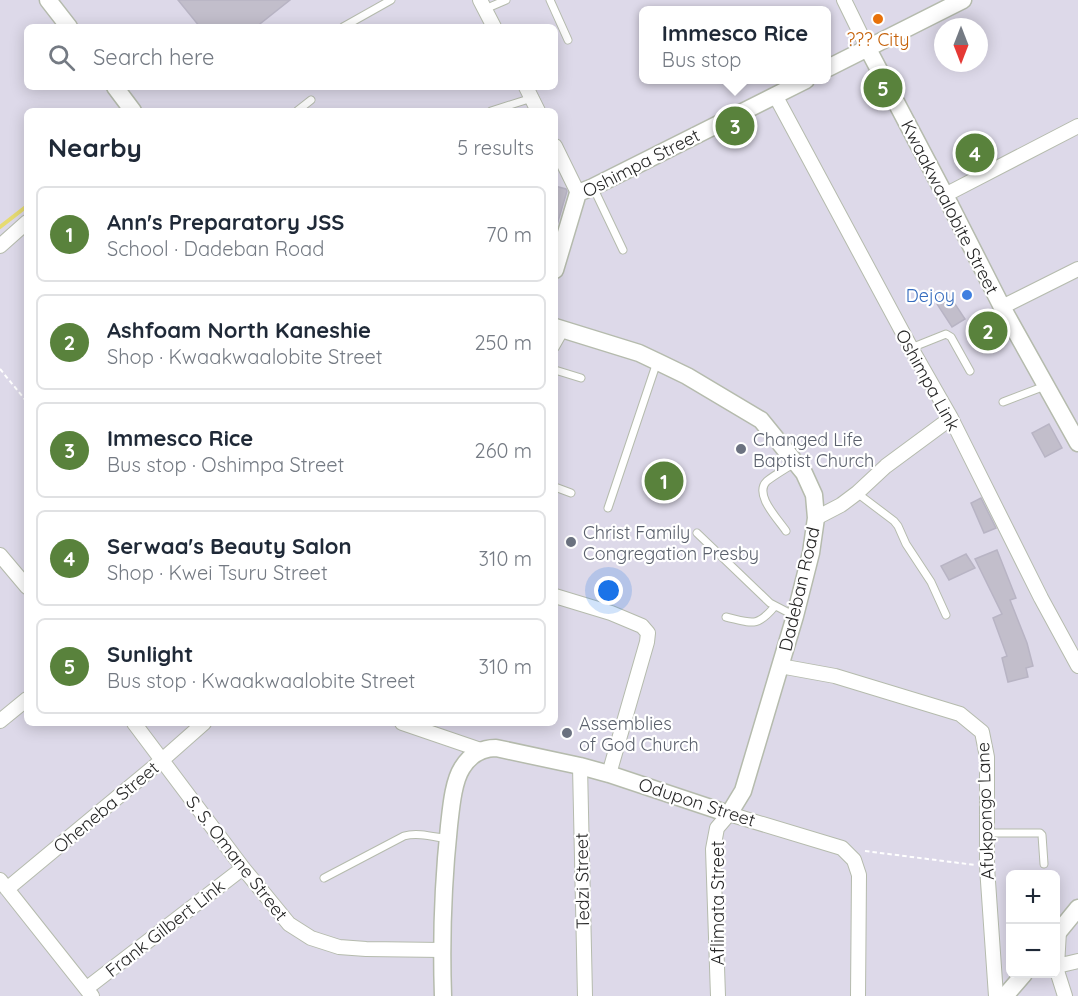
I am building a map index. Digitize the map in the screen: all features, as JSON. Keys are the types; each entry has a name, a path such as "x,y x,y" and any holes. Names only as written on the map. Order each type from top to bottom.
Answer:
{"street":[{"path":"48,0 67,24"},
{"name":"Kwaakwaalobite Street","path":"844,0 1002,307 1045,386 1077,437"},
{"path":"831,67 963,0"},
{"path":"482,5 492,24"},
{"name":"Oshimpa Street","path":"558,262 585,190 798,84"},
{"path":"117,90 132,108"},
{"path":"529,92 537,108"},
{"name":"Oshimpa Link","path":"775,95 951,418 1041,598 1078,666"},
{"path":"945,195 1078,126"},
{"path":"558,150 585,190"},
{"path":"0,246 24,225"},
{"path":"1002,307 1078,268"},
{"name":"Dadeban Road","path":"560,329 639,353 687,376 761,420 804,473 814,495 816,518 811,553 795,616 743,791 729,814"},
{"path":"816,518 841,505 886,466 951,418"},
{"path":"0,555 24,583"},
{"path":"558,597 611,613 642,626 648,633 609,774"},
{"name":"Afukpongo Lane","path":"780,666 836,676 960,714 982,732 987,757 987,867 996,996"},
{"path":"0,721 24,701"},
{"name":"S. S. Omane Street","path":"136,726 243,868 289,924 311,938 339,947 442,950"},
{"name":"Oheneba Street","path":"4,884 161,761 201,726"},
{"name":"Odupon Street","path":"411,726 481,750 496,748 609,774 842,848 854,860 859,875 858,996"},
{"path":"443,996 445,864 452,805 462,768 481,750"},
{"name":"Tedzi Street","path":"580,766 585,996"},
{"name":"Aflimata Street","path":"718,996 713,849 717,828 729,814"},
{"name":"Frank Gilbert Link","path":"89,992 243,868"},
{"path":"4,884 89,992"},
{"path":"1060,929 1078,908"},
{"path":"1060,965 1078,961"},
{"path":"1005,996 1021,978"},
{"path":"1059,978 1065,996"}],"lane":[{"path":"348,24 391,0"},
{"path":"482,5 506,0"},
{"path":"550,0 568,40"},
{"path":"497,108 529,92"},
{"path":"301,108 311,100"},
{"path":"585,190 623,250"},
{"path":"911,348 946,334 951,337 970,371"},
{"path":"608,508 658,362"},
{"path":"558,371 581,378"},
{"path":"1003,402 1045,386"},
{"path":"786,531 764,499 762,489 766,482 796,462"},
{"path":"558,488 571,493"},
{"path":"857,493 898,526 946,615"},
{"path":"697,532 770,603 795,616"},
{"path":"726,617 756,622 765,618 775,606"},
{"path":"987,833 1040,832 1044,864"},
{"path":"324,878 404,836 411,834 448,839"}],"path":[{"path":"0,369 24,398"},
{"path":"865,851 987,867"}],"building":[{"path":"178,0 290,0 260,24 198,24"},
{"path":"558,187 567,191 558,222"},
{"path":"949,295 965,319 952,327 937,304"},
{"path":"1049,424 1062,448 1045,457 1032,433"},
{"path":"981,498 996,528 984,533 971,503"},
{"path":"997,550 1016,598 1010,600 1027,643 1033,666 1026,668 1028,677 1008,682 1002,658 1007,656 993,618 1002,614 975,559"},
{"path":"966,554 975,568 949,580 941,566"}],"waterway":[{"path":"0,227 24,208"}],"place":[{"name":"??? City","path":"878,19"},
{"name":"Sunlight","path":"883,88"},
{"name":"Immesco Rice","path":"735,126"},
{"name":"Serwaa's Beauty Salon","path":"975,153"},
{"name":"Dejoy","path":"967,295"},
{"name":"Ashfoam North Kaneshie","path":"988,331"},
{"name":"Changed Life Baptist Church","path":"741,449"},
{"name":"Ann's Preparatory JSS","path":"664,481"},
{"name":"Christ Family Congregation Presby","path":"571,542"},
{"name":"Assemblies of God Church","path":"567,733"}]}
